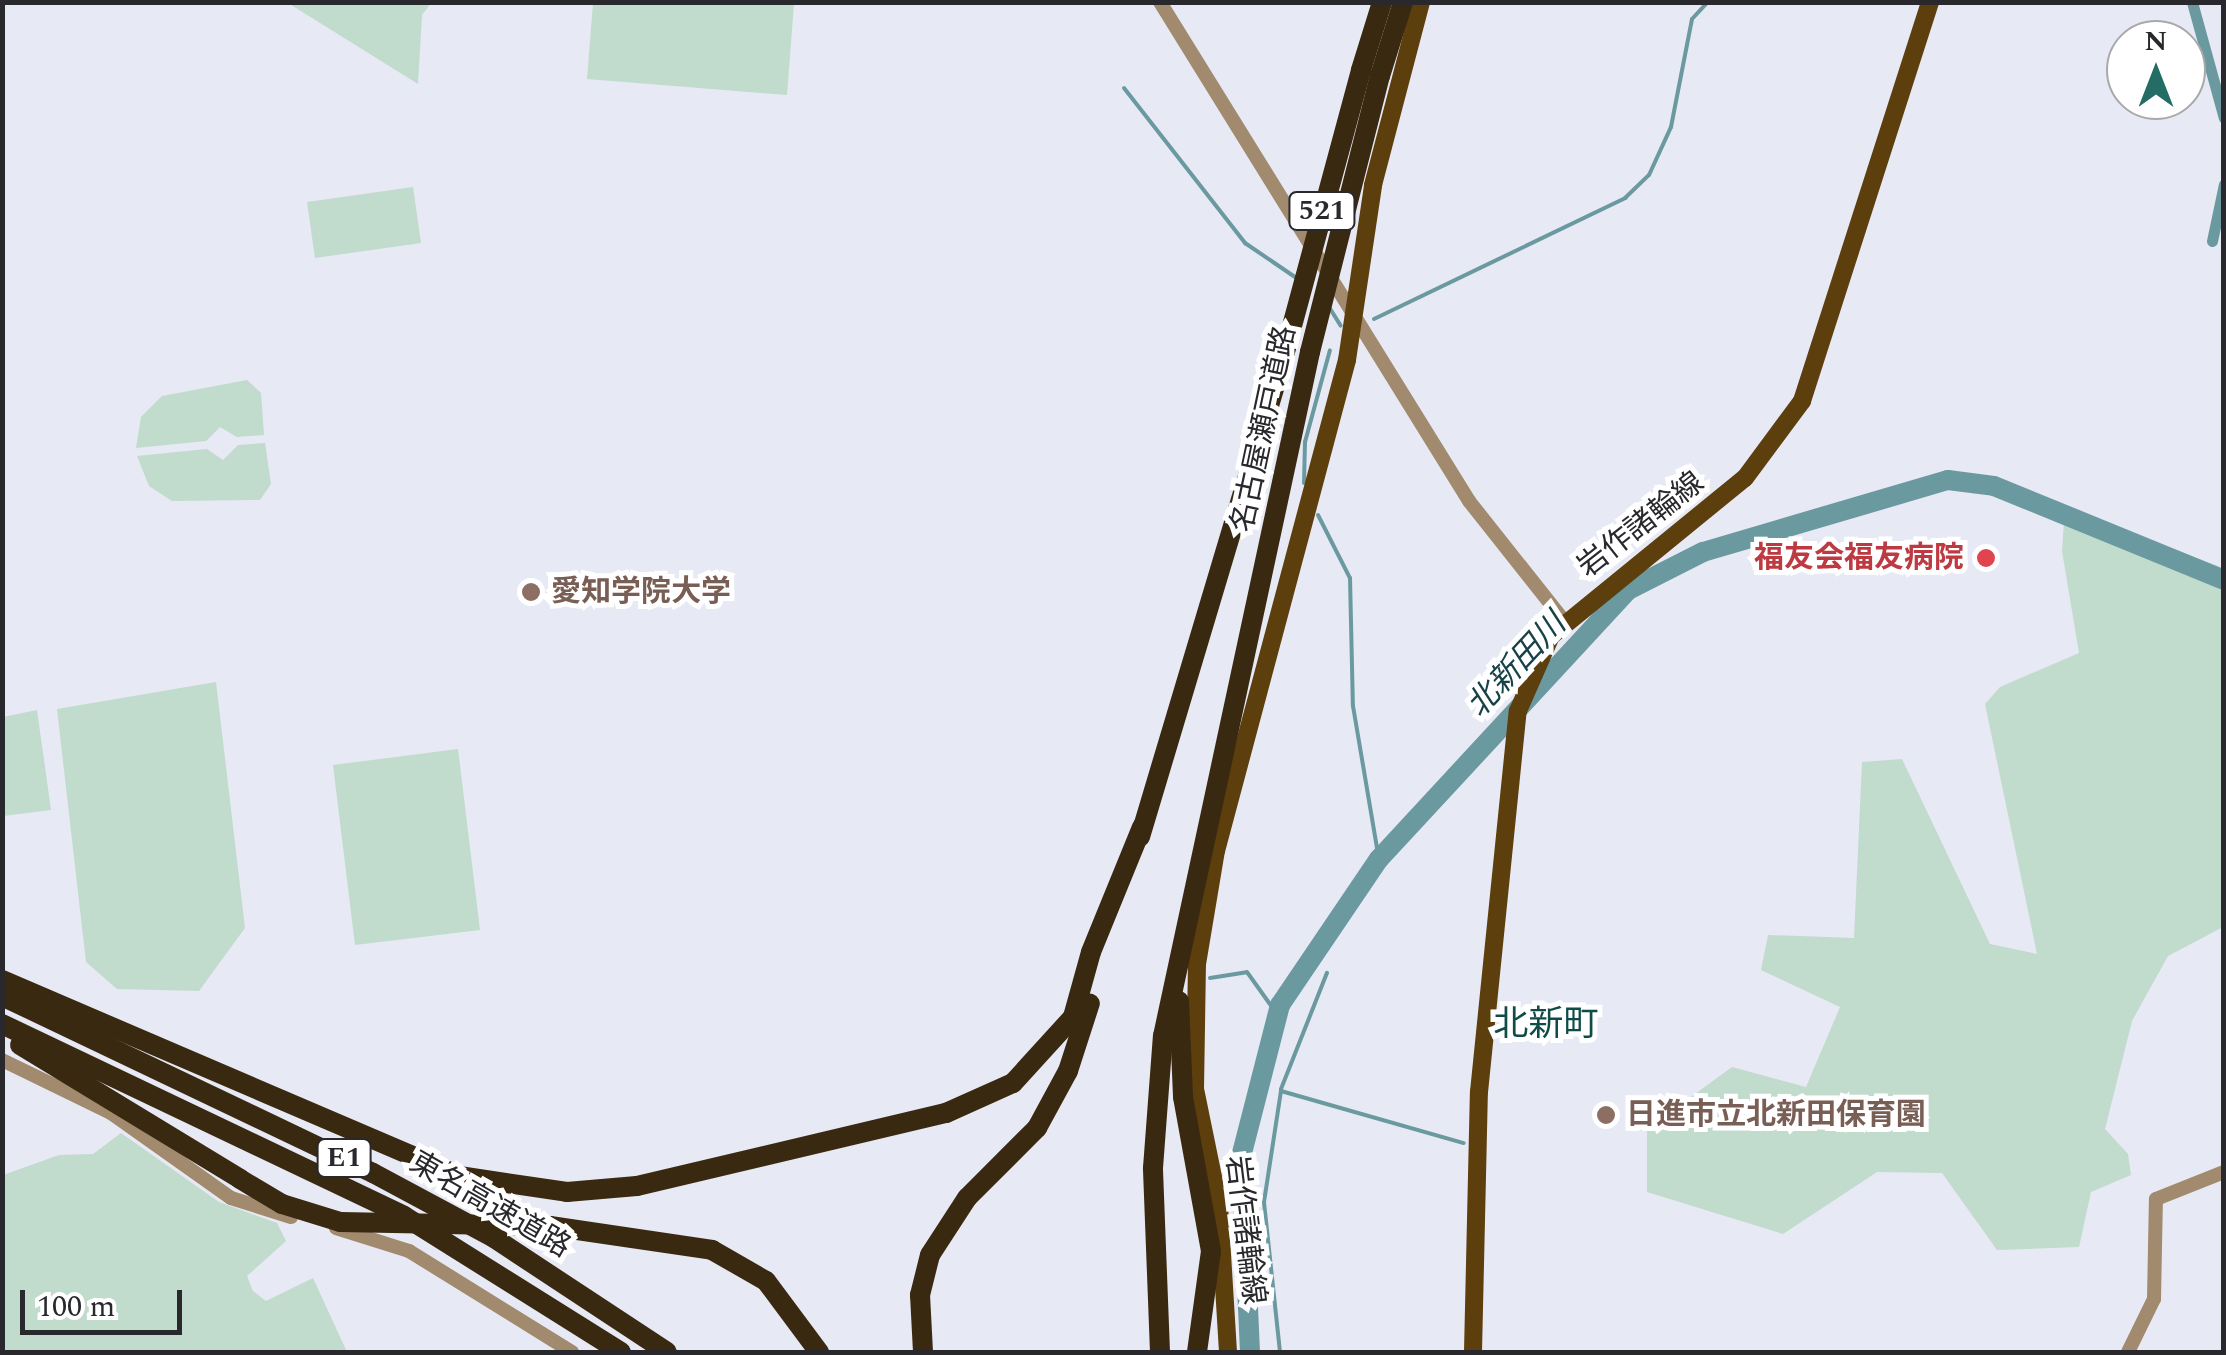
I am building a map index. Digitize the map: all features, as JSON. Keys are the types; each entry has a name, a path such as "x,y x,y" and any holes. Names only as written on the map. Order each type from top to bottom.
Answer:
{"highway":[{"name":"名古屋瀬戸道路","path":"1198,870 1229,756 1382,2"},
{"name":"名古屋瀬戸道路","path":"1142,828 1172,740 1370,73 1403,2"},
{"path":"2,980 458,1176 567,1192 637,1186 932,1117 1013,1083 1074,1017 1091,952 1142,828"},
{"path":"923,1352 920,1295 930,1255 967,1198 1038,1128 1068,1071 1142,828"},
{"path":"1160,1352 1156,1104 1170,995 1198,870"},
{"path":"1197,1352 1211,1252 1179,1032 1198,870"},
{"name":"東名高速道路","path":"2,996 425,1201 667,1352"},
{"name":"東名高速道路","path":"2,1024 404,1216 621,1352"},
{"path":"2,1036 282,1204 340,1222 589,1229 712,1250 766,1282 819,1352"}],"main road":[{"name":"岩作諸輪線","path":"1228,1352 1219,1206 1195,1089 1197,964 1216,851 1355,323 1372,185 1421,2"},
{"name":"岩作諸輪線","path":"1474,1352 1474,1152 1511,761 1528,682 1565,622 1745,478 1793,417 1930,2"}],"street":[{"path":"1160,2 1355,323 1470,502 1565,622"},
{"path":"2,1060 111,1113 232,1198 409,1251 572,1352"},
{"path":"2128,1352 2154,1299 2156,1199 2224,1172"}],"green space":[{"path":"288,3 431,3 422,15 418,84"},
{"path":"593,3 794,3 787,95 587,79"},
{"path":"413,187 421,243 315,258 307,202"},
{"path":"247,380 261,393 264,435 237,437 220,427 206,441 136,448 141,417 162,396"},
{"path":"265,443 271,484 260,500 172,501 149,486 137,456 207,449 223,460 238,445"},
{"path":"2065,507 2223,568 2223,927 2168,956 2132,1021 2105,1129 2128,1154 2131,1175 2091,1192 2079,1247 1997,1250 1942,1173 1877,1172 1783,1234 1647,1192 1647,1129 1732,1067 1806,1087 1840,1007 1761,970 1768,935 1854,938 1862,762 1902,759 1990,944 2037,954 1985,704 2000,687 2079,653 2062,551"},
{"path":"216,682 245,928 199,991 117,989 86,962 57,709"},
{"path":"37,710 51,810 3,816 3,717"},
{"path":"458,749 480,930 355,945 333,765"},
{"path":"121,1133 219,1202 277,1223 286,1241 247,1276 253,1291 266,1301 313,1278 347,1352 3,1352 3,1175 59,1155 93,1154"}],"waterway":[{"path":"1374,319 1625,198 1649,175 1671,127 1692,19 1708,2"},
{"path":"2192,2 2224,118"},
{"path":"1124,88 1245,243 1298,279"},
{"path":"2212,241 2224,184"},
{"path":"1329,307 1341,326"},
{"path":"1304,483 1305,442 1330,350"},
{"name":"北新田川","path":"1250,1352 1241,1157 1280,1005 1379,859 1628,590 1703,552 1948,480 1994,486 2224,580"},
{"path":"1318,515 1350,578 1353,706 1379,859"},
{"path":"1210,978 1247,972 1277,1014"},
{"path":"1281,1089 1327,973"},
{"path":"1280,1352 1264,1202 1281,1091 1464,1143"}],"place":[{"name":"福友会福友病院","path":"1986,558"},
{"name":"愛知学院大学","path":"531,592"},
{"name":"日進市立北新田保育園","path":"1606,1115"}],"district":[{"name":"北新町","path":"1546,1025"}]}
